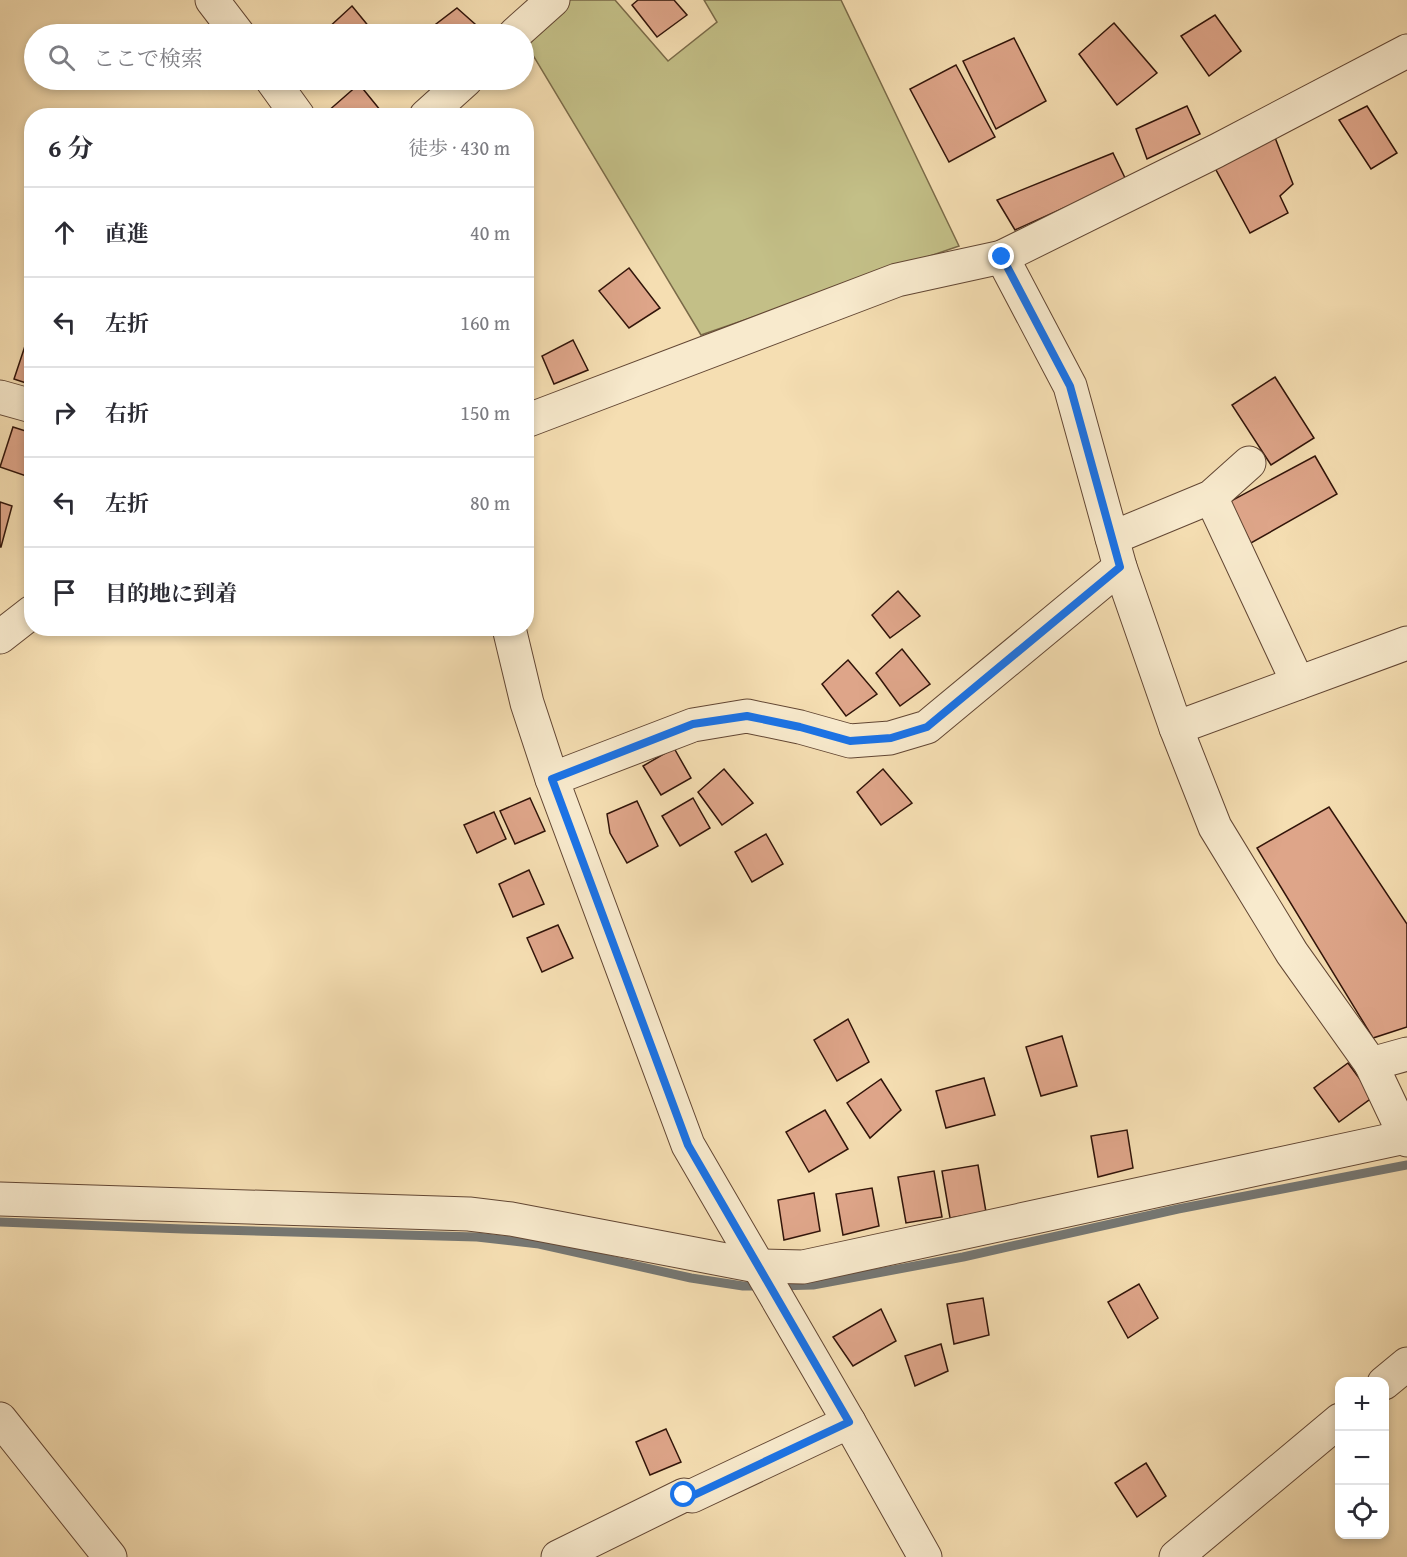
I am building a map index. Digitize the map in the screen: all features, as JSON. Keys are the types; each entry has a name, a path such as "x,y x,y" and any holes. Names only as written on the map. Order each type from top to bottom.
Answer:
{"street":[{"path":"212,0 230,24"},
{"path":"526,24 553,0"},
{"path":"534,418 897,280 1002,257 1216,151 1407,51"},
{"path":"279,90 292,108"},
{"path":"435,108 455,90"},
{"path":"0,1199 469,1214 511,1219 766,1279 803,1267 1406,1138 1371,1064 1292,953 1215,827 1176,728 1116,553 1070,386 1002,257"},
{"path":"0,398 24,404"},
{"path":"552,779 693,724 747,716 800,727 850,741 891,738 927,727 1116,553 1211,496 1249,463"},
{"path":"1211,496 1298,683"},
{"path":"0,637 24,618"},
{"path":"511,636 527,703 552,779 688,1145 925,1557"},
{"path":"1176,728 1407,643"},
{"path":"1371,1064 1407,1054"},
{"path":"1389,1379 1407,1364"},
{"path":"0,1419 110,1557"},
{"path":"558,1557 684,1495 692,1496 849,1422"},
{"path":"1176,1557 1335,1424"}],"shaded area":[{"path":"570,0 615,0 668,61 717,22 704,0 841,0 959,246 701,335 534,57 534,34"}],"building":[{"path":"638,0 674,0 687,15 657,37 632,5"},
{"path":"352,6 367,24 332,24"},
{"path":"457,8 475,24 436,24"},
{"path":"1215,15 1241,51 1209,76 1181,36"},
{"path":"1114,23 1157,73 1117,105 1079,54"},
{"path":"1014,38 1046,101 996,129 963,61"},
{"path":"956,65 995,137 949,162 910,89"},
{"path":"352,90 364,90 378,108 332,108"},
{"path":"1187,106 1200,134 1147,159 1136,129"},
{"path":"1367,106 1397,153 1371,169 1339,120"},
{"path":"1274,135 1293,184 1280,196 1288,213 1250,233 1215,168"},
{"path":"1113,153 1126,180 1015,230 997,200"},
{"path":"629,268 660,308 629,328 599,291"},
{"path":"573,340 588,370 554,384 542,356"},
{"path":"24,349 24,382 14,379"},
{"path":"1275,377 1314,438 1271,465 1232,405"},
{"path":"13,427 24,430 24,475 0,467"},
{"path":"1315,456 1337,494 1251,543 1229,502"},
{"path":"0,502 12,506 1,547 0,547"},
{"path":"898,591 920,616 890,638 872,615"},
{"path":"902,649 930,684 900,706 876,673"},
{"path":"848,660 877,694 846,716 822,684"},
{"path":"674,748 691,778 661,795 643,766"},
{"path":"724,769 753,803 722,825 698,792"},
{"path":"883,769 912,803 881,825 857,792"},
{"path":"530,798 545,831 515,844 500,811"},
{"path":"693,798 710,828 680,846 662,816"},
{"path":"637,801 658,846 627,863 610,833 607,814"},
{"path":"1329,807 1407,924 1407,1027 1373,1038 1257,848"},
{"path":"494,812 506,839 477,853 464,825"},
{"path":"766,834 783,864 752,882 735,852"},
{"path":"529,870 544,904 513,917 499,884"},
{"path":"558,925 573,958 542,972 527,938"},
{"path":"848,1019 869,1062 837,1081 814,1040"},
{"path":"1062,1036 1077,1086 1041,1096 1026,1047"},
{"path":"1348,1063 1373,1097 1339,1122 1314,1088"},
{"path":"984,1078 995,1115 946,1128 936,1091"},
{"path":"881,1079 901,1110 870,1138 847,1103"},
{"path":"825,1110 848,1149 809,1172 786,1132"},
{"path":"1127,1130 1133,1168 1098,1177 1091,1136"},
{"path":"978,1165 986,1212 950,1218 942,1171"},
{"path":"934,1171 942,1217 906,1223 898,1177"},
{"path":"872,1188 879,1226 843,1235 836,1194"},
{"path":"814,1193 820,1231 784,1240 778,1200"},
{"path":"1139,1284 1158,1318 1128,1338 1108,1302"},
{"path":"983,1298 989,1335 954,1344 947,1304"},
{"path":"881,1309 896,1341 853,1366 833,1337"},
{"path":"941,1344 948,1371 915,1386 905,1356"},
{"path":"666,1429 681,1462 650,1475 636,1442"},
{"path":"1146,1463 1166,1496 1137,1517 1115,1483"}],"waterway":[{"path":"777,1286 813,1285 963,1257 1178,1209 1407,1165"},
{"path":"0,1222 477,1237 539,1244 691,1278 743,1286 763,1286"}],"route":[{"path":"684,1495 692,1496 849,1422 688,1145 552,779 693,724 747,716 800,727 850,741 891,738 927,727 1120,567 1070,386 1002,257"}]}
